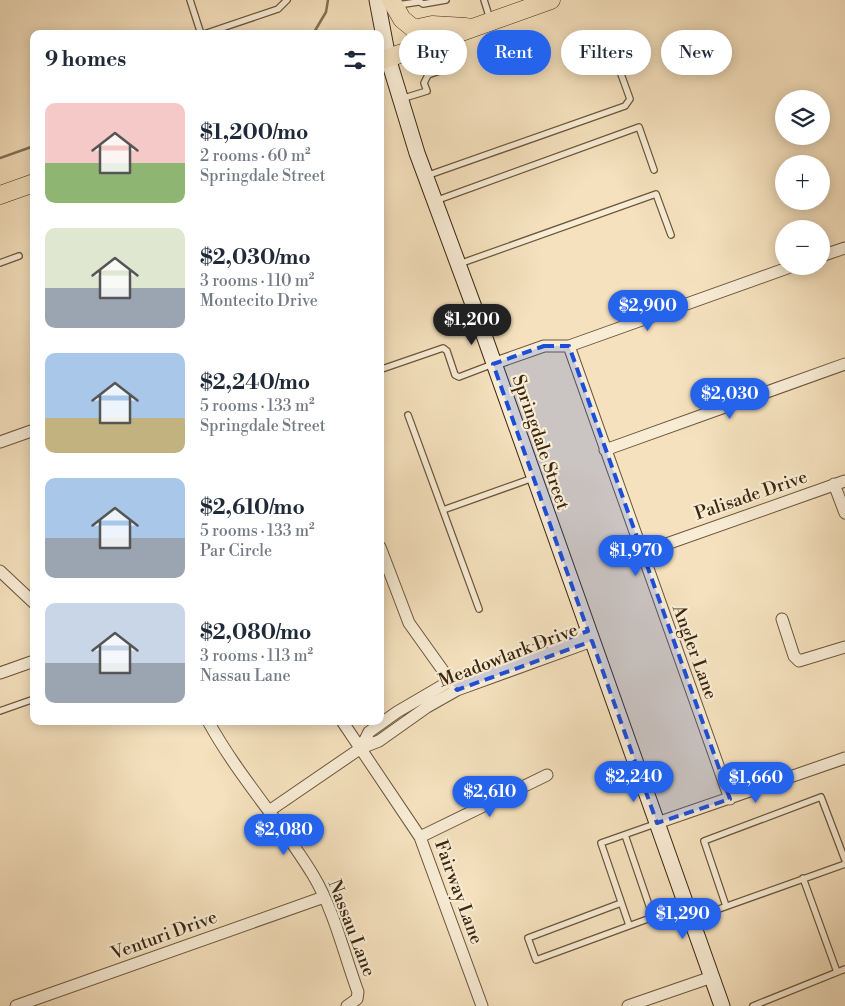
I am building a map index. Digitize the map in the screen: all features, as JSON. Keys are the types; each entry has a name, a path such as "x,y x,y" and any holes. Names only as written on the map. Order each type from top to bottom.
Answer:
{"main road":[{"name":"Springdale Street","path":"377,0 381,30"},
{"path":"466,30 551,0"},
{"path":"392,3 402,19 414,29 432,25 474,27"},
{"path":"384,59 399,54"},
{"name":"Springdale Street","path":"384,59 401,99 426,176 722,1006"},
{"path":"0,195 30,184"}],"street":[{"path":"830,253 845,248"},
{"path":"493,364 544,346 569,346 775,272"},
{"name":"Angler Lane","path":"569,346 730,799"},
{"path":"605,450 845,364"},
{"path":"0,442 30,431"},
{"path":"840,482 845,513"},
{"name":"Palisade Drive","path":"641,553 840,482"},
{"path":"384,558 409,623 453,686"},
{"path":"0,571 30,599"},
{"path":"782,619 794,656 799,660 845,647"},
{"name":"Meadowlark Drive","path":"269,811 361,748 379,741 453,686 590,636"},
{"path":"0,673 30,662"},
{"name":"Nassau Lane","path":"210,725 222,745 313,875 324,897 358,992 352,1003"},
{"name":"Fairway Lane","path":"345,725 420,837 482,1006"},
{"path":"657,823 845,758"},
{"path":"420,837 547,775"},
{"name":"Venturi Drive","path":"16,1006 324,897"},
{"path":"628,1006 712,977"}],"lane":[{"path":"190,0 201,30"},
{"path":"215,30 278,9 287,0"},
{"path":"392,3 418,1 432,3 446,0"},
{"path":"484,0 491,21"},
{"path":"401,99 426,91 424,83 428,75"},
{"path":"426,176 625,106 630,98 622,75"},
{"path":"435,201 640,126 654,170"},
{"path":"458,264 656,194 670,235"},
{"path":"0,263 19,256"},
{"path":"384,368 443,348 447,351 455,375 459,377 493,364"},
{"path":"408,415 479,609"},
{"path":"443,510 533,478"},
{"path":"0,711 30,700"},
{"path":"622,903 528,938 536,960 653,917 726,906 845,862 821,797 704,841 726,906"},
{"path":"629,925 601,843 657,823"},
{"path":"625,835 653,917"},
{"path":"803,878 837,972"},
{"path":"753,1006 845,969"}],"highlighted area":[{"path":"544,346 569,346 730,799 657,823 592,641 457,690 450,681 588,631 493,364"}],"waterway":[{"path":"315,30 326,12 328,0"},
{"path":"0,158 30,147"}]}
